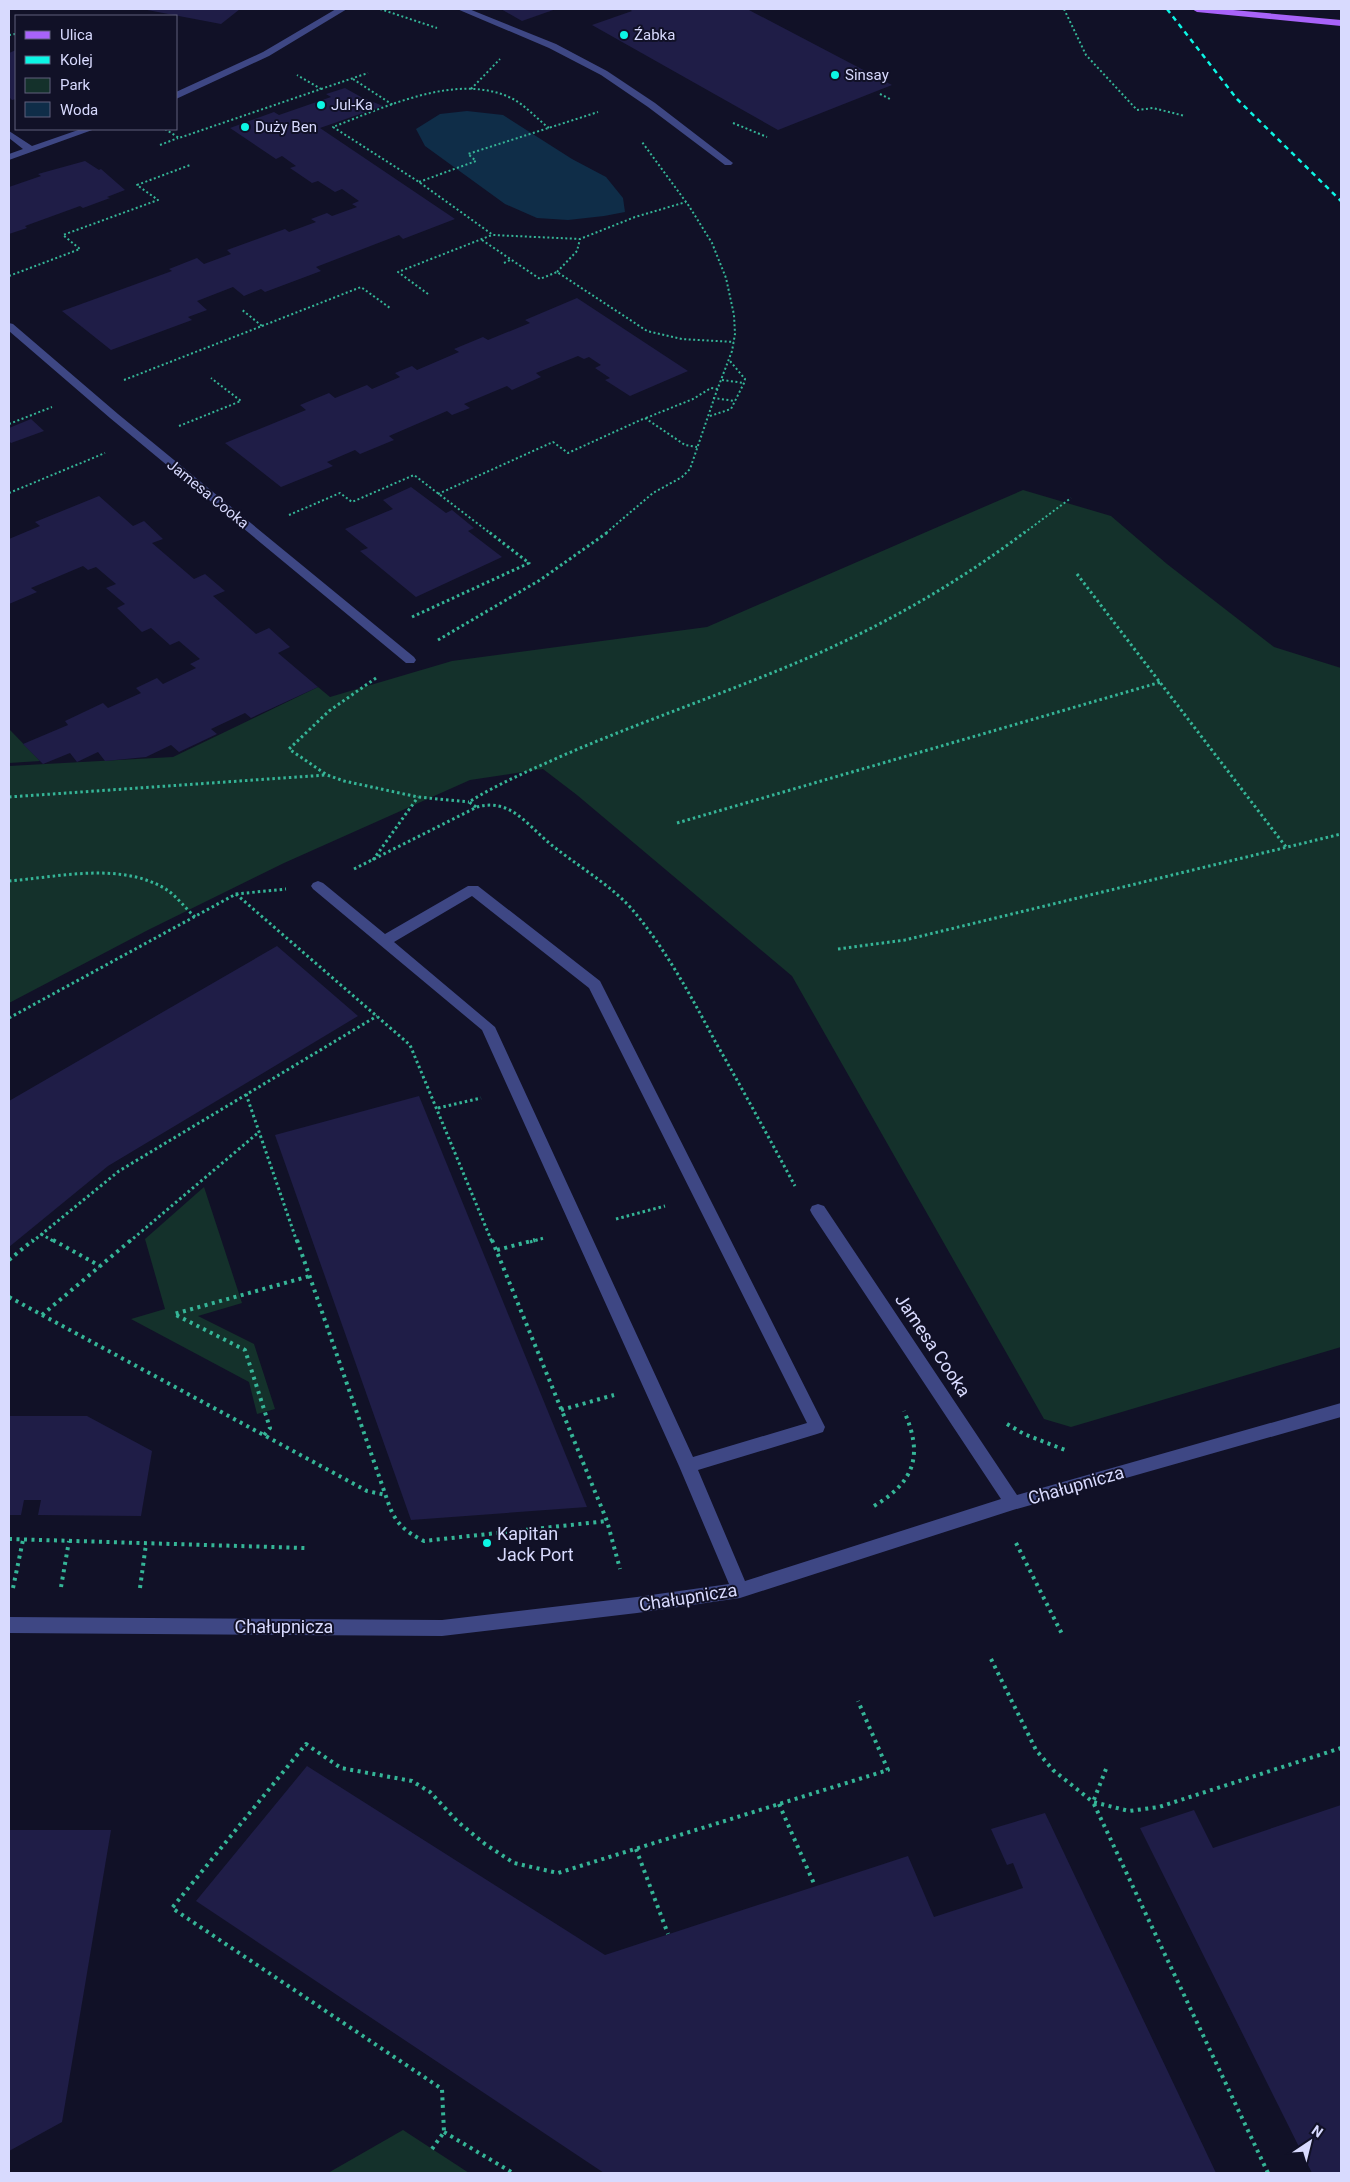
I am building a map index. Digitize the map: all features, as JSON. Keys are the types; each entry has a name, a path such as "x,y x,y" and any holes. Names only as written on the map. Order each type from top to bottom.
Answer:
{"main road":[{"path":"1197,9 1341,23"}],"street":[{"path":"178,95 266,54 342,9"},
{"path":"462,9 565,52 604,73 645,100 728,163"},
{"path":"9,156 87,130"},
{"path":"9,134 30,150"},
{"name":"Jamesa Cooka","path":"9,326 114,416 410,660"},
{"path":"318,886 488,1026 688,1466 740,1590"},
{"path":"385,941 473,888 596,985 816,1427 688,1466"},
{"name":"Jamesa Cooka","path":"818,1210 1013,1502"},
{"name":"Chałupnicza","path":"9,1624 442,1628 637,1605 740,1590 1013,1502 1341,1410"}],"path":[{"path":"380,9 444,31"},
{"path":"1064,9 1086,55 1137,110 1153,108 1185,116"},
{"path":"471,89 504,57"},
{"path":"290,71 321,89"},
{"path":"160,145 368,73"},
{"path":"353,79 393,105"},
{"path":"493,235 419,182 333,127 422,95 446,90 471,89 492,92 512,99 549,128"},
{"path":"880,94 892,100"},
{"path":"419,182 476,161 468,154 598,112 591,107"},
{"path":"167,130 179,138"},
{"path":"327,775 289,750 329,711 376,678 392,673 427,645 517,596 599,539 654,491 686,474 730,361 734,342 733,315 722,268 707,235 686,202 636,136"},
{"path":"9,276 80,250 63,235 158,200 137,185 190,165"},
{"path":"428,294 398,272 493,235 580,239 636,217 686,202"},
{"path":"482,240 540,279 557,272 577,251 580,239"},
{"path":"504,263 511,260"},
{"path":"557,272 647,331 682,339 734,342"},
{"path":"119,382 362,287 390,308"},
{"path":"241,309 262,326"},
{"path":"709,416 731,409 744,383 745,378 730,361"},
{"path":"174,428 241,400 211,378"},
{"path":"722,380 744,383"},
{"path":"438,494 553,442 568,453 693,398 711,388 718,389"},
{"path":"714,398 736,401"},
{"path":"9,424 57,405"},
{"path":"645,418 684,445 698,447"},
{"path":"9,493 110,451"},
{"path":"283,518 340,493 352,502 414,475 529,563 408,619"},
{"path":"469,802 496,786 608,736 809,657 877,626 980,566 1071,498"},
{"path":"1077,574 1286,847"},
{"path":"677,824 1161,682"},
{"path":"9,797 327,775 418,797 469,802 477,807"},
{"path":"373,860 418,797"},
{"path":"9,1018 236,894 318,886 477,807 488,804 508,809 523,818 547,841 602,883 635,912 676,969 804,1203 818,1210"},
{"path":"838,949 905,940 1341,834"},
{"path":"9,881 96,874 139,878 165,888 195,917"},
{"path":"236,894 377,1016 408,1040 438,1108 607,1521 620,1572"},
{"path":"9,1260 119,1171 377,1016"},
{"path":"438,1108 516,1089"},
{"path":"246,1094 386,1495 394,1517 403,1531 424,1541 607,1521"},
{"path":"42,1315 259,1132"},
{"path":"41,1234 100,1266"},
{"path":"264,1435 270,1428 245,1350 174,1314 310,1276"},
{"path":"9,1297 367,1491 386,1495"},
{"path":"561,1410 651,1385"},
{"path":"869,1509 885,1500 901,1484 915,1459 913,1428 901,1404"},
{"path":"1001,1419 1024,1434 1067,1450"},
{"path":"9,1540 305,1548"},
{"path":"11,1594 23,1540"},
{"path":"60,1594 69,1541"},
{"path":"1016,1543 1063,1636"},
{"path":"139,1595 146,1544"},
{"path":"991,1659 1036,1750 1053,1770 1093,1802 1129,1811 1159,1807 1341,1748"},
{"path":"432,2149 444,2132 442,2089 172,1908 306,1744 341,1768 412,1781 430,1792 458,1822 485,1844 514,1863 558,1872 888,1770 858,1701"},
{"path":"1106,1770 1093,1802 1268,2173"},
{"path":"779,1804 815,1886"},
{"path":"636,1848 668,1934"},
{"path":"444,2132 513,2173"}],"green space":[{"path":"1023,490 1111,516 1167,564 1274,647 1341,668 1341,1347 1071,1427 1044,1419 792,976 577,795 543,769 470,780 284,863 148,930 9,1003 9,766 173,757 318,687 330,697 452,661 707,627"},
{"path":"9,729 40,761 9,763"},
{"path":"204,1187 242,1303 198,1316 254,1344 275,1409 257,1414 249,1382 131,1319 165,1309 145,1239"},
{"path":"403,2130 469,2173 328,2173"}],"water":[{"path":"467,111 503,115 572,159 606,177 623,198 625,212 568,220 537,218 505,204 425,146 416,129 440,114"}],"building":[{"path":"142,9 240,9 221,24"},
{"path":"501,9 556,9 522,21"},
{"path":"629,9 747,9 892,85 778,130 592,25 632,11"},
{"path":"15,50 15,99 12,100 9,97 9,53"},
{"path":"345,88 383,106 320,128 455,219 403,239 399,235 316,267 321,271 265,292 261,289 244,296 233,287 197,301 207,310 188,317 192,320 111,350 62,311 172,271 169,269 197,258 204,264 231,254 227,250 285,229 289,232 316,222 311,219 327,213 332,216 357,207 352,204 359,201 342,189 335,192 318,181 312,183 290,168 296,166 282,156 276,159 230,128 274,112 279,115 331,97 326,94"},
{"path":"85,161 99,170 101,169 125,190 107,197 110,198 83,208 80,206 25,226 27,228 9,234 9,187 41,176 38,174"},
{"path":"577,298 688,371 630,396 605,380 610,378 595,368 601,365 589,357 584,359 578,356 536,373 541,377 512,390 507,386 464,404 470,408 452,415 447,411 389,436 394,440 360,454 355,450 327,462 333,466 281,487 225,443 306,410 300,405 329,393 335,398 367,385 372,389 400,377 395,373 412,366 417,370 459,352 454,349 483,337 488,340 530,323 525,320"},
{"path":"31,419 44,431 11,443 9,441 9,428"},
{"path":"411,487 446,513 452,510 474,528 468,531 502,557 416,597 360,551 368,548 345,529 393,509 383,500"},
{"path":"99,496 133,526 144,521 163,539 152,543 194,579 205,574 225,591 213,596 256,634 269,628 290,647 278,653 318,687 251,718 245,713 211,729 217,734 179,752 171,745 146,757 105,761 98,752 77,762 70,753 43,764 23,744 68,725 65,721 103,703 108,708 141,693 136,688 157,678 163,684 196,668 190,664 200,659 179,641 170,645 151,628 142,632 117,608 125,604 106,588 116,584 96,567 88,570 83,566 31,588 37,592 9,604 9,539 40,526 35,522"},
{"path":"277,946 358,1016 108,1166 9,1247 9,1101"},
{"path":"419,1096 587,1507 411,1520 275,1135"},
{"path":"9,1416 87,1416 152,1451 141,1516 38,1515 41,1500 24,1500 21,1515 9,1515"},
{"path":"307,1766 605,1955 908,1856 934,1917 1023,1888 1013,1863 1007,1865 991,1829 1045,1813 1216,2173 604,2173 196,1901"},
{"path":"1341,1805 1341,2173 1312,2173 1140,1828 1194,1810 1213,1848"},
{"path":"9,1830 111,1830 62,2122 9,2151"}],"railway":[{"path":"1167,9 1237,99 1341,201"}],"place":[{"name":"Źabka","path":"624,35"},
{"name":"Sinsay","path":"835,75"},
{"name":"Jul-Ka","path":"321,105"},
{"name":"Duży Ben","path":"245,127"},
{"name":"Kapitan Jack Port","path":"487,1543"}]}
